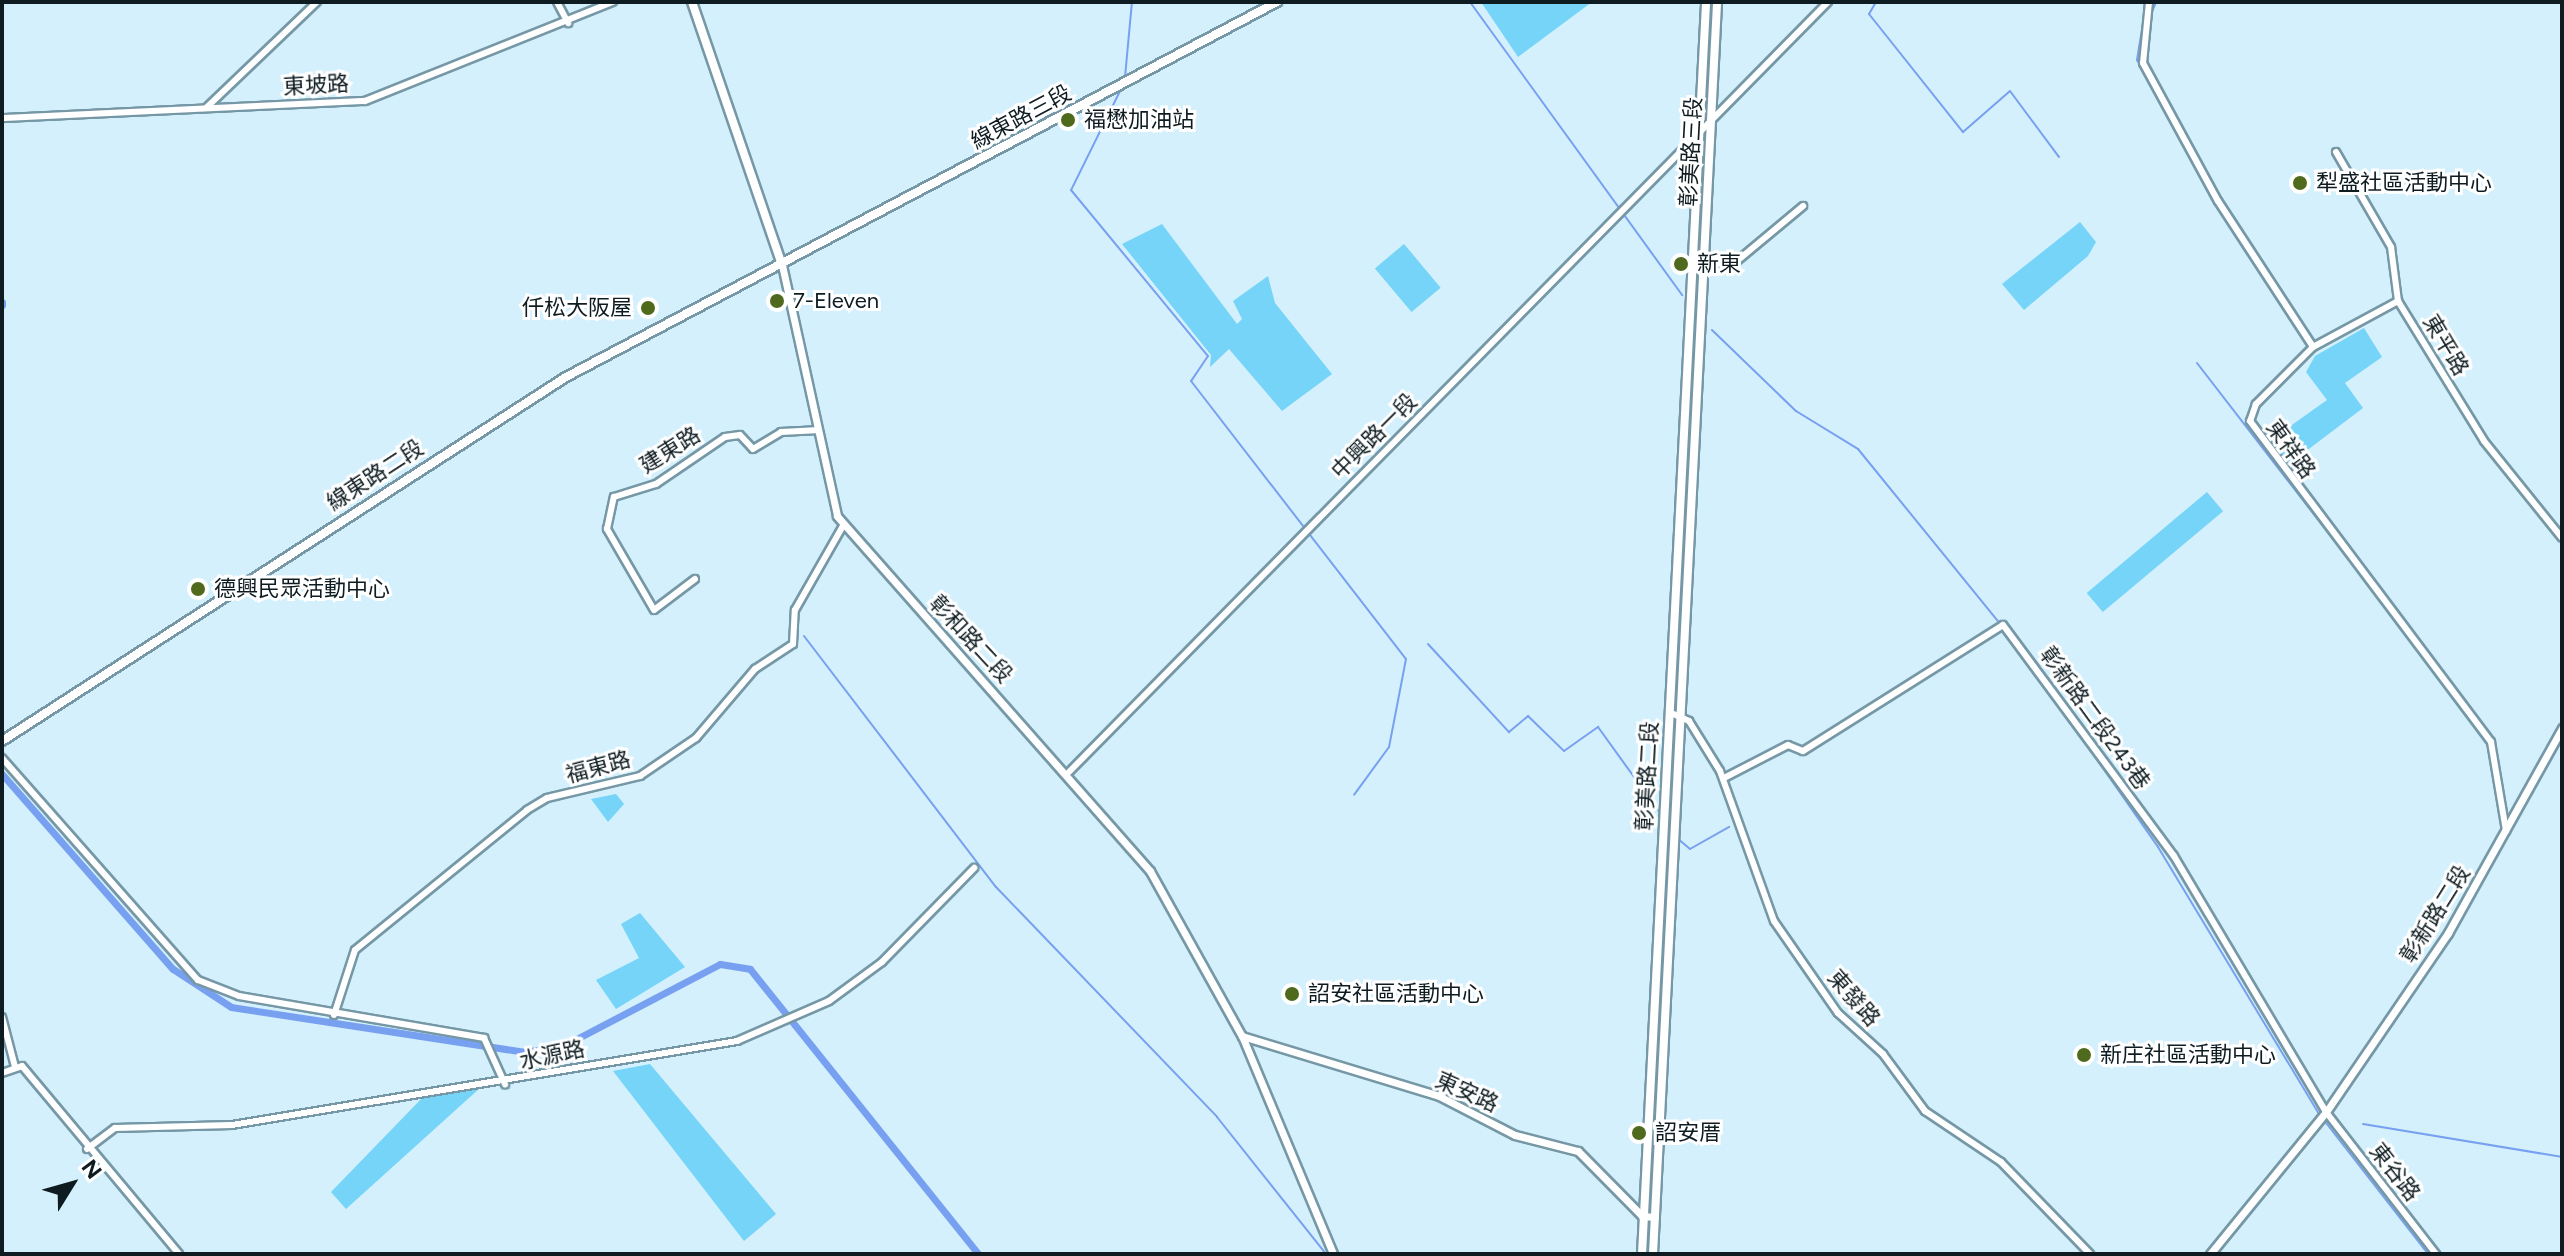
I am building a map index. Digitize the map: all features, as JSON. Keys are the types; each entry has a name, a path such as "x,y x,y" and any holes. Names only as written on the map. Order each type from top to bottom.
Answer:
{"main road":[{"name":"彰和路二段","path":"692,2 782,265"},
{"name":"線東路三段","path":"782,265 1277,2"},
{"name":"彰美路三段","path":"1701,304 1706,2"},
{"name":"彰美路三段","path":"1691,301 1717,2"},
{"name":"線東路二段","path":"2,741 479,429 782,265"},
{"name":"彰美路二段","path":"1653,1254 1679,713 1691,301"},
{"name":"彰美路二段","path":"1642,1254 1669,712 1701,304"}],"street":[{"path":"206,108 317,2"},
{"path":"557,2 568,23"},
{"name":"東坡路","path":"2,118 365,101 568,23 613,2"},
{"name":"中興路一段","path":"1069,772 1828,2"},
{"path":"2149,2 2143,63 2218,201 2313,347 2398,301"},
{"name":"東平路","path":"2336,152 2391,247 2398,301 2484,441 2562,538"},
{"path":"1703,259 1731,266 1803,206"},
{"name":"彰和路二段","path":"782,265 807,356 815,430 843,526 1069,772 1150,871 1242,1036 1333,1254"},
{"name":"東祥路","path":"2313,347 2256,404 2250,421 2491,742 2506,831"},
{"name":"建東路","path":"695,579 654,610 607,529 614,497 656,484 725,437 740,435 753,449 781,432 815,430"},
{"name":"福東路","path":"334,1015 355,950 527,810 547,798 640,776 696,738 755,669 793,644 795,610 843,526"},
{"name":"彰新路二段243巷","path":"1724,778 1788,745 1803,751 2000,627 2174,856 2323,1115"},
{"path":"1669,712 1679,713"},
{"name":"東發路","path":"1679,713 1724,778 1738,837 1774,921 1838,1013 1883,1054 1925,1111 2001,1162 2090,1254"},
{"name":"彰新路二段","path":"2210,1254 2323,1115 2448,933 2562,728"},
{"path":"2,758 198,980 334,1015 484,1038 505,1084"},
{"name":"水源路","path":"87,1149 115,1128 232,1125 505,1084 737,1041 797,1017 882,962 974,868"},
{"path":"2,1017 18,1066 179,1254"},
{"name":"東安路","path":"1242,1036 1439,1096 1515,1135 1578,1151 1642,1216"},
{"path":"2,1073 18,1066"},
{"name":"東谷路","path":"2323,1115 2436,1254"},
{"path":"1647,1157 1658,1158"},
{"path":"1642,1216 1655,1217"}],"shaded area":[{"path":"1481,2 1592,2 1518,57"},
{"path":"2080,222 2096,242 2088,256 2024,310 2002,284"},
{"path":"1162,224 1237,324 1242,319 1233,301 1268,276 1275,303 1332,374 1282,411 1229,349 1210,367 1211,355 1122,244"},
{"path":"1404,244 1441,288 1412,312 1375,268"},
{"path":"2364,328 2382,357 2345,383 2363,408 2281,470 2257,437 2283,422 2289,427 2327,400 2306,372 2315,356"},
{"path":"2207,492 2223,511 2103,612 2087,593"},
{"path":"616,794 624,804 608,822 591,799"},
{"path":"640,913 685,967 616,1009 596,980 639,958 621,924"},
{"path":"650,1064 776,1214 744,1241 613,1071"},
{"path":"480,1088 346,1209 331,1192 424,1096"}],"waterway":[{"path":"1125,77 1132,2"},
{"path":"1470,2 1682,295"},
{"path":"1876,2 1869,14 1963,132 2010,91 2059,157"},
{"path":"2151,14 2156,2"},
{"path":"2146,5 2137,60 2272,289"},
{"path":"2146,60 2169,104"},
{"path":"1122,87 1071,190 1208,356 1191,381 1406,659 1389,747 1354,795"},
{"path":"2216,190 2227,209"},
{"path":"1712,330 1796,411 1858,449 2001,625"},
{"path":"2197,363 2404,631"},
{"path":"804,636 996,887 1217,1117 1326,1254"},
{"path":"1428,644 1509,732 1528,716 1564,751 1598,727 1660,813"},
{"path":"2456,700 2483,738"},
{"path":"2059,705 2158,847 2319,1114"},
{"path":"2,774 173,969 231,1007 524,1052 563,1046 720,964 750,969 978,1254"},
{"path":"1677,838 1690,849 1729,827"},
{"path":"2323,1119 2428,1254"},
{"path":"2363,1124 2562,1157"}],"place":[{"name":"福懋加油站","path":"1068,120"},
{"name":"犁盛社區活動中心","path":"2300,183"},
{"name":"新東","path":"1681,264"},
{"name":"7-Eleven","path":"777,301"},
{"name":"仟松大阪屋","path":"648,308"},
{"name":"德興民眾活動中心","path":"198,589"},
{"name":"詔安社區活動中心","path":"1292,994"},
{"name":"新庄社區活動中心","path":"2084,1055"},
{"name":"詔安厝","path":"1639,1133"}]}
